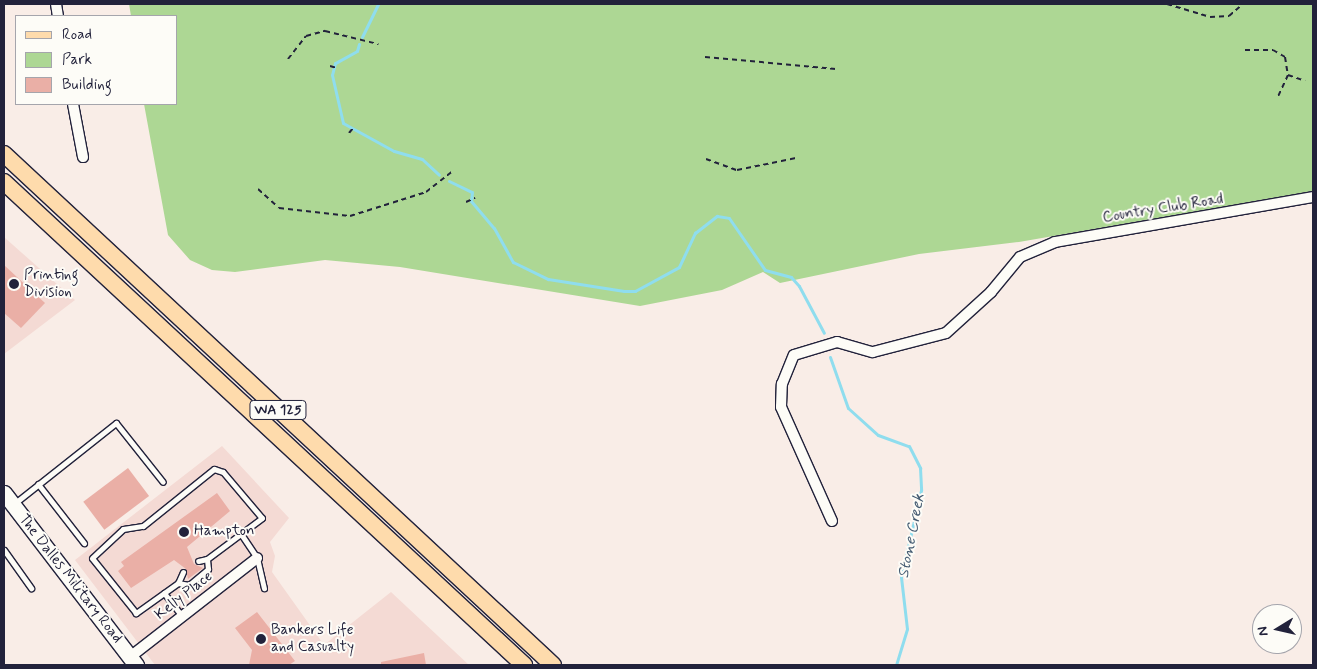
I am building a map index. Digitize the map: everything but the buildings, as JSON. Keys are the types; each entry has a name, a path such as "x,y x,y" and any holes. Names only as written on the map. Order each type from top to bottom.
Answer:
{"main road":[{"name":"WA 125","path":"4,154 552,665"},
{"name":"WA 125","path":"4,182 524,665"},
{"name":"The Dalles Military Road","path":"8,499 133,661"}],"street":[{"path":"73,105 82,157"},
{"name":"Country Club Road","path":"832,521 781,407 782,384 794,355 837,342 874,352 946,334 991,292 1020,257 1055,242 1313,197"},
{"name":"Kelly Place","path":"133,661 182,616 257,558"}],"lane":[{"path":"8,499 38,484 116,423 162,482"},
{"path":"183,572 178,583 136,613 92,558 123,529 143,526 214,469 223,472 262,518 208,559 198,561"},
{"path":"38,484 84,543"},
{"path":"241,534 257,558 264,588"},
{"path":"4,550 31,588"},
{"path":"178,583 189,585 208,569 208,559"},
{"path":"164,593 182,616"}],"path":[{"path":"1167,4 1210,17 1229,16 1243,4"},
{"path":"288,58 306,36 325,31 378,44"},
{"path":"1245,50 1281,53 1288,75 1278,96"},
{"path":"705,56 838,69"},
{"path":"330,66 337,68"},
{"path":"1288,75 1305,80"},
{"path":"349,133 353,128"},
{"path":"706,159 737,170 796,158"},
{"path":"258,189 279,208 350,216 426,192 454,170"},
{"path":"466,202 475,198"}],"shaded area":[{"path":"4,237 75,300 4,354"},
{"path":"222,446 289,518 270,542 275,556 272,572 324,645 391,592 469,665 155,665 75,560"}],"green space":[{"path":"129,4 1313,4 1313,191 1019,242 919,254 780,283 763,272 722,290 640,306 400,267 325,260 235,272 212,270 190,260 168,235 144,105 178,105 178,15 131,15"}],"waterway":[{"name":"Stone Creek","path":"362,37 378,4"},
{"name":"Stone Creek","path":"359,44 357,51 335,63 332,75 343,123 394,151 422,159 439,175"},
{"name":"Stone Creek","path":"449,181 472,192 471,201 494,228 513,262 548,279 624,291 635,291 679,267 695,233 717,216 729,218 765,270 791,277 799,286 824,333"},
{"name":"Stone Creek","path":"830,357 848,408 878,435 909,446 920,468 921,490 901,577 907,629 896,665"}],"place":[{"name":"Printing Division","path":"14,284"},
{"name":"Hampton","path":"184,532"},
{"name":"Bankers Life and Casualty","path":"261,639"}]}
